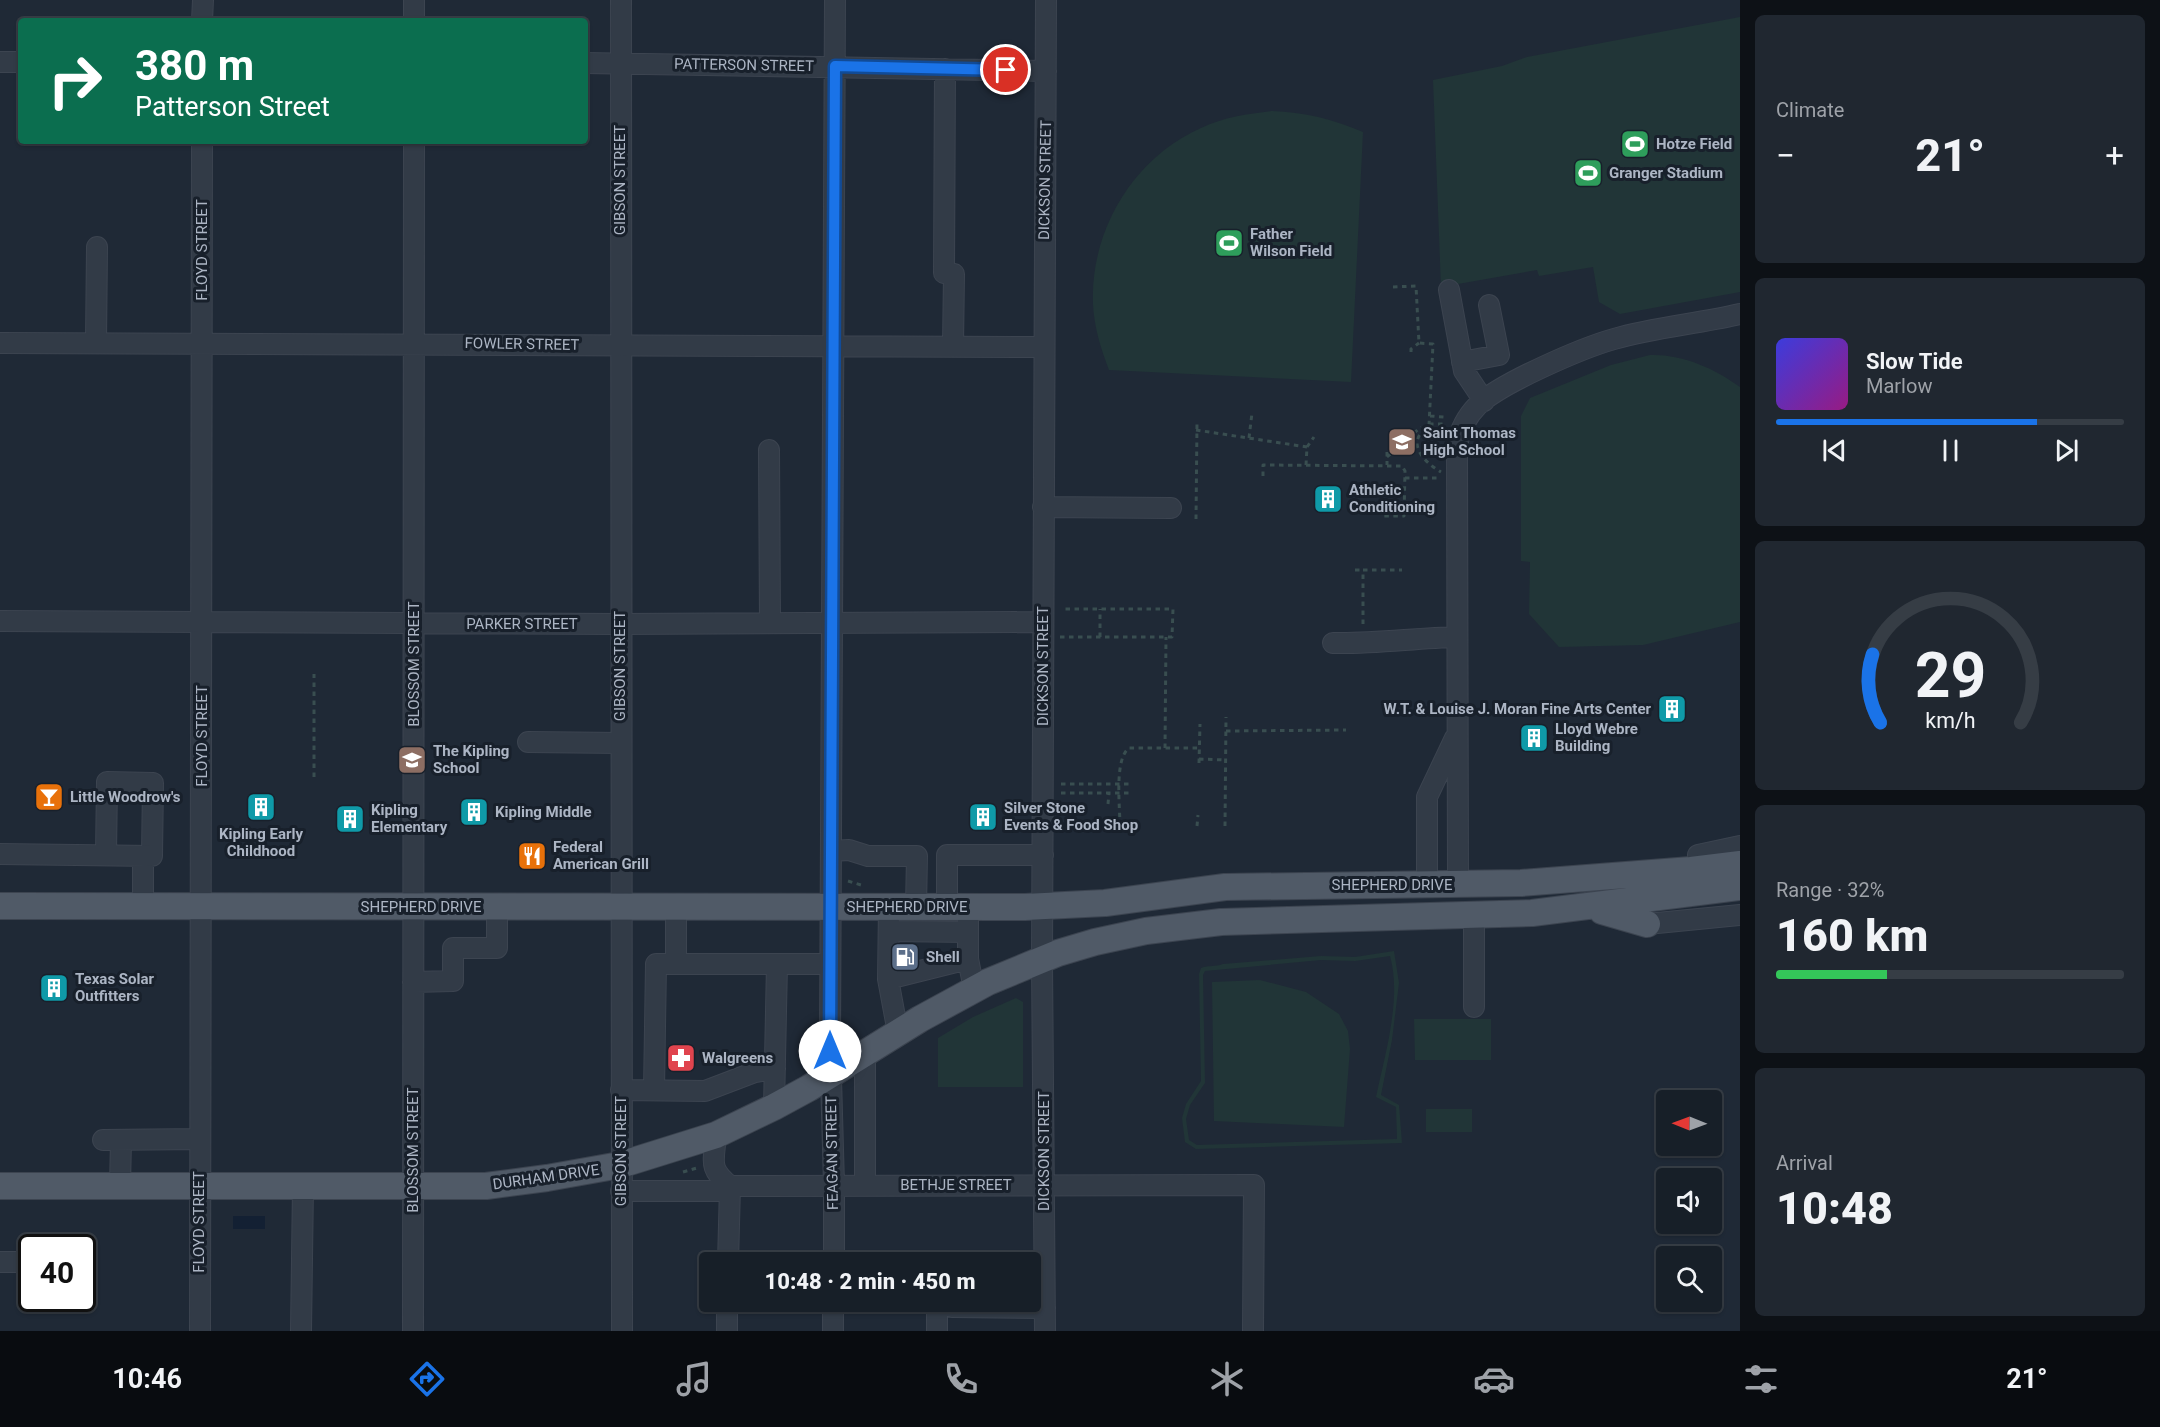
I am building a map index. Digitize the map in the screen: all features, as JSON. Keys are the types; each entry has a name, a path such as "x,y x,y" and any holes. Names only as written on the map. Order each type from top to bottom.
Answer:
{"main road":[{"path":"1591,879 1698,855"},
{"name":"SHEPHERD DRIVE","path":"0,906 830,906 889,919 916,907 1042,907 1105,903 1225,887 1458,885 1591,879 1740,864"},
{"path":"1435,916 1448,905 1458,885"},
{"name":"SHEPHERD DRIVE","path":"1042,961 1078,946 1146,931 1221,922 1532,913 1740,887"},
{"path":"1590,907 1647,924"},
{"name":"DURHAM DRIVE","path":"0,1186 486,1186 621,1165 716,1135 774,1107 974,989 1042,961"}],"street":[{"path":"202,18 203,0"},
{"path":"414,0 414,18"},
{"name":"GIBSON STREET","path":"621,0 622,1331"},
{"name":"FEAGAN STREET","path":"834,1252 830,1076 830,906 835,0"},
{"name":"DICKSON STREET","path":"1045,1331 1042,507 1046,0"},
{"path":"0,62 18,62"},
{"name":"PATTERSON STREET","path":"588,63 1046,71"},
{"path":"945,69 944,273 954,274 954,346"},
{"name":"FLOYD STREET","path":"200,1331 202,144"},
{"name":"BLOSSOM STREET","path":"413,1331 414,144"},
{"path":"96,247 96,343"},
{"path":"1449,290 1464,371 1484,401"},
{"path":"1462,362 1499,355 1489,305"},
{"path":"1458,885 1457,445 1463,424 1484,401 1514,382 1594,345 1632,334 1740,314"},
{"name":"FOWLER STREET","path":"0,343 1043,346"},
{"path":"769,450 770,623"},
{"path":"1042,507 1171,508"},
{"name":"PARKER STREET","path":"0,621 620,624 1043,622"},
{"path":"1333,644 1457,637"},
{"path":"1427,885 1427,797 1457,733"},
{"path":"528,742 621,743"},
{"path":"0,854 152,856 153,783 107,782 106,855"},
{"path":"1427,797 1436,792 1457,793"},
{"path":"1426,837 1457,836"},
{"path":"1698,855 1740,846"},
{"path":"831,850 849,850 868,856 916,855 916,907"},
{"path":"974,989 969,959 968,932 957,907 948,855 1043,855"},
{"path":"142,906 143,856"},
{"path":"413,982 453,981 453,948 497,948 497,906"},
{"path":"654,1090 666,964 676,907"},
{"path":"1474,915 1474,1007"},
{"path":"1647,924 1740,915"},
{"path":"898,1033 888,979 889,919 968,932"},
{"path":"888,979 969,959"},
{"path":"666,964 830,964"},
{"path":"774,1107 777,964"},
{"path":"865,1053 865,1184"},
{"path":"621,1090 705,1091 755,1072 775,1069"},
{"path":"716,1135 714,1169 718,1176 730,1186 728,1252"},
{"path":"120,1186 112,1140 199,1139"},
{"name":"BETHJE STREET","path":"621,1191 718,1191 730,1186 865,1184 1254,1185 1252,1331"},
{"path":"302,1331 303,1186"},
{"path":"0,1262 18,1262"},
{"path":"1041,1308 1045,1308"},
{"path":"727,1312 727,1331"},
{"path":"833,1331 834,1312"},
{"path":"937,1331 942,1312"}],"path":[{"path":"1392,287 1416,286 1419,344"},
{"path":"1411,352 1411,349 1419,344 1432,344 1429,424"},
{"path":"1249,438 1252,413"},
{"path":"1387,465 1387,455 1421,427 1429,424 1442,425 1444,415 1430,416"},
{"path":"1196,519 1197,423"},
{"path":"1421,427 1418,437 1419,450 1426,461 1442,472"},
{"path":"1196,430 1306,447"},
{"path":"1306,465 1306,447 1314,437"},
{"path":"1405,478 1442,478 1443,461"},
{"path":"1263,476 1263,465 1402,466 1405,478 1404,516 1382,516"},
{"path":"1392,489 1405,488"},
{"path":"1355,570 1402,570"},
{"path":"1363,570 1363,626"},
{"path":"1059,609 1173,609 1174,624 1172,637 1059,637"},
{"path":"1100,609 1100,637"},
{"path":"1165,748 1166,637"},
{"path":"314,674 314,777"},
{"path":"1225,826 1226,717"},
{"path":"1200,724 1199,761 1226,760"},
{"path":"1226,731 1346,730"},
{"path":"1131,823 1120,824 1121,762 1126,750 1129,748 1199,748"},
{"path":"1059,784 1131,784"},
{"path":"1072,784 1072,793"},
{"path":"1079,793 1080,784"},
{"path":"1087,784 1087,793"},
{"path":"1096,784 1096,793"},
{"path":"1105,784 1108,804"},
{"path":"1059,793 1131,793"},
{"path":"1197,815 1197,826"}],"green space":[{"name":"Granger Stadium","path":"1740,17 1740,292 1620,314 1599,302 1593,267 1539,276 1537,270 1441,287 1433,80 1502,66 1527,57"},
{"name":"Father Wilson Field","path":"1272,111 1318,117 1363,132 1351,382 1109,370 1095,321 1094,277 1099,250 1120,200 1155,158 1177,141 1218,121"},
{"path":"1650,355 1686,360 1719,374 1740,387 1740,622 1643,645 1559,647 1529,614 1530,562 1521,561 1521,416 1530,398 1611,365"},
{"path":"1394,951 1399,983 1392,1040 1381,1095 1399,1105 1402,1143 1196,1149 1185,1142 1182,1118 1186,1104 1201,1081 1199,974 1201,968 1321,956 1355,957","holes":["1390,956 1393,972 1391,1026 1376,1097 1396,1107 1397,1139 1197,1145 1189,1140 1186,1119 1190,1105 1205,1083 1203,975 1205,971 1321,960 1355,961"]},
{"path":"1260,980 1306,992 1339,1014 1348,1031 1350,1049 1344,1127 1214,1121 1212,982"},
{"path":"1016,998 1023,1002 1023,1087 938,1087 938,1038 973,1017"},
{"path":"1414,1019 1491,1019 1491,1060 1415,1060"},
{"path":"1426,1109 1472,1109 1472,1132 1426,1132"}],"water":[{"path":"233,1216 265,1216 265,1229 233,1229"}],"place":[{"name":"Hotze Field","path":"1635,144"},
{"name":"Granger Stadium","path":"1588,173"},
{"name":"Father Wilson Field","path":"1229,243"},
{"name":"Saint Thomas High School","path":"1402,442"},
{"name":"Athletic Conditioning","path":"1328,499"},
{"name":"W.T. & Louise J. Moran Fine Arts Center","path":"1672,709"},
{"name":"Lloyd Webre Building","path":"1534,738"},
{"name":"The Kipling School","path":"412,760"},
{"name":"Little Woodrow's","path":"49,797"},
{"name":"Kipling Early Childhood","path":"261,807"},
{"name":"Kipling Middle","path":"474,812"},
{"name":"Silver Stone Events & Food Shop","path":"983,817"},
{"name":"Kipling Elementary","path":"350,819"},
{"name":"Federal American Grill","path":"532,856"},
{"name":"Shell","path":"905,957"},
{"name":"Texas Solar Outfitters","path":"54,988"},
{"name":"Walgreens","path":"681,1058"}],"route":[{"path":"830,1051 835,66 1006,70"}]}
